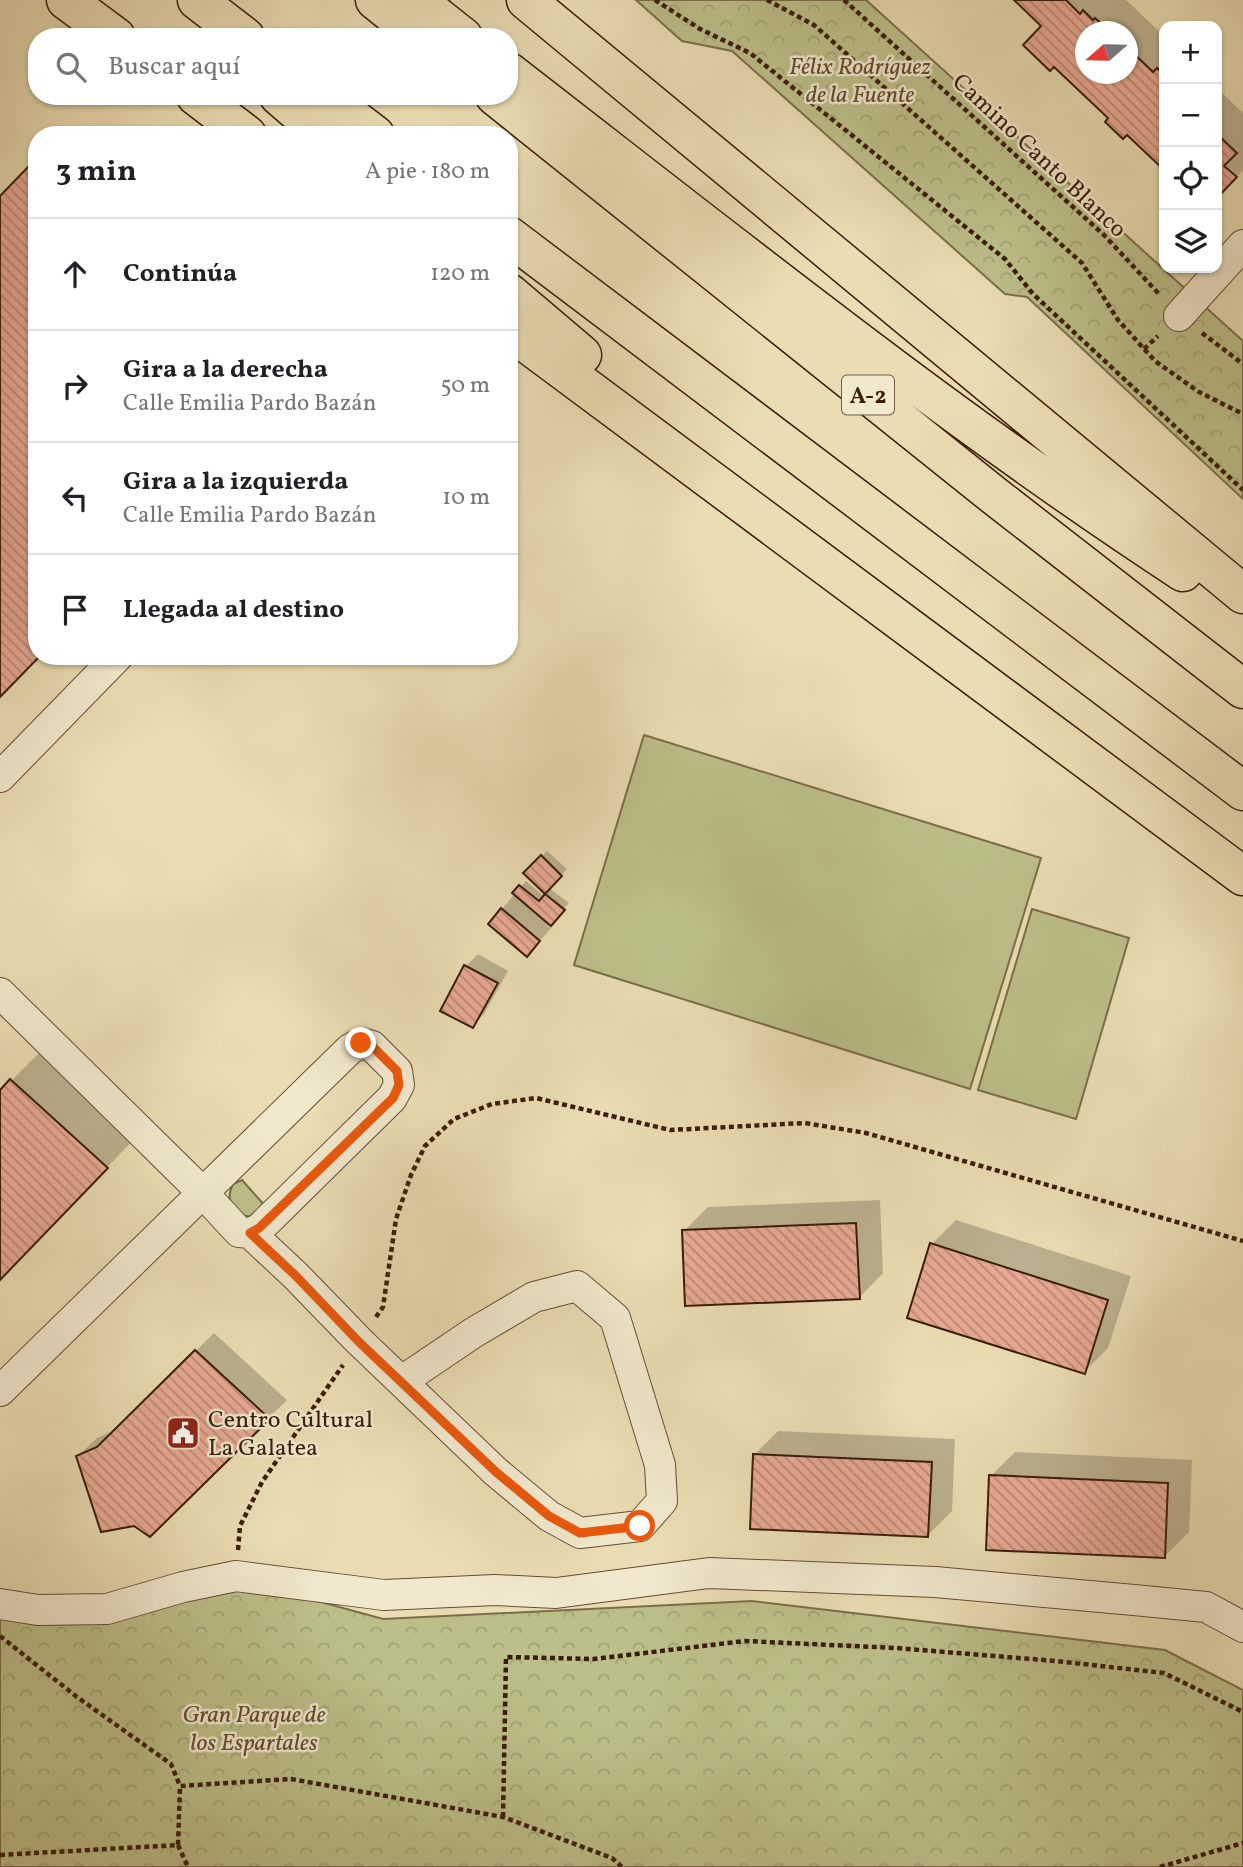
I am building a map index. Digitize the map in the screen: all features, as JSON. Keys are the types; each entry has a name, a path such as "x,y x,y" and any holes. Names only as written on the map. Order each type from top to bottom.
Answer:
{"highway":[{"path":"66,0 104,28"},
{"path":"166,0 199,28"},
{"path":"197,0 233,28"},
{"path":"375,0 410,28"},
{"path":"411,0 452,28"},
{"path":"526,0 1243,594"},
{"path":"518,79 891,367 1124,533 1243,611"},
{"path":"208,105 235,126"},
{"path":"289,105 314,126"},
{"path":"336,105 363,126"},
{"name":"A-2","path":"506,105 985,489 1243,689"},
{"path":"518,243 1243,791"},
{"path":"518,301 853,586"},
{"path":"518,337 1243,876"}],"street":[{"path":"1179,316 1243,245"},
{"path":"0,777 109,665"},
{"path":"0,993 239,1231 250,1233 296,1276 359,1342 496,1472 549,1516 580,1533 640,1526 662,1501 660,1465 615,1318 577,1286 534,1297 473,1332 402,1381"},
{"path":"0,1391 350,1049 361,1043 372,1046 397,1071 399,1085 393,1098 259,1228 250,1233"},
{"path":"0,1604 38,1610 107,1609 183,1587 236,1576 384,1595 495,1590 556,1592 709,1573 934,1582 1206,1607 1243,1627"}],"path":[{"path":"655,0 700,29 750,53 1005,259 1033,293 1243,490"},
{"path":"767,0 814,25 1082,263 1118,320 1155,360 1199,393 1243,414"},
{"name":"Camino Canto Blanco","path":"844,0 1104,235 1179,316 1243,364"},
{"path":"236,1576 240,1526 262,1482 383,1307 396,1219 411,1175 425,1146 454,1119 492,1104 536,1098 670,1130 805,1124 866,1133 1243,1241"},
{"path":"0,1636 77,1698 171,1764 180,1786 178,1845 188,1867"},
{"path":"503,1817 506,1657 594,1659 745,1641 897,1648 1164,1673 1243,1712"},
{"path":"180,1786 291,1779 503,1817 612,1858 622,1867"},
{"path":"1160,1867 1243,1843"},
{"path":"0,1855 178,1845"}],"green space":[{"name":"Félix Rodríguez de la Fuente","path":"636,0 866,0 1159,265 1159,273 1168,273 1243,341 1243,499 1027,297 1005,294 732,51 682,41"},
{"path":"644,735 1041,858 970,1089 574,965"},
{"path":"1032,909 1129,938 1076,1119 978,1090"},
{"path":"242,1180 267,1208 254,1217 240,1215 230,1201 233,1184"},
{"name":"Gran Parque de los Espartales","path":"263,1586 383,1619 752,1601 1165,1650 1243,1690 1243,1867 0,1867 0,1612 180,1598"}],"building":[{"path":"1014,0 1066,0 1080,14 1083,10 1093,20 1095,18 1098,21 1075,21 1075,84 1138,84 1138,58 1153,72 1157,68 1159,70 1159,165 1127,135 1123,139 1105,122 1108,118 1054,67 1050,71 1023,45 1041,26"},
{"path":"1222,139 1237,153 1224,166 1237,177 1222,193"},
{"path":"28,167 28,665 31,665 0,697 0,196"},
{"path":"541,855 562,876 545,894 523,873"},
{"path":"519,885 539,901 545,894 565,910 551,926 512,893"},
{"path":"501,908 540,941 527,957 488,924"},
{"path":"464,965 498,983 473,1028 440,1011"},
{"path":"10,1079 108,1168 0,1280 0,1090"},
{"path":"856,1223 860,1299 685,1306 682,1230"},
{"path":"930,1243 1108,1300 1085,1374 907,1318"},
{"name":"Centro Cultural La Galatea","path":"195,1350 270,1419 150,1537 134,1526 101,1532 76,1456 97,1447"},
{"path":"753,1454 932,1462 928,1537 750,1529"},
{"path":"989,1475 1168,1483 1165,1558 986,1550"}],"place":[{"name":"Centro Cultural La Galatea","path":"183,1433"}],"route":[{"path":"361,1043 372,1046 397,1071 399,1085 393,1098 259,1228 250,1233 296,1276 359,1342 496,1472 549,1516 580,1533 640,1526"}]}
